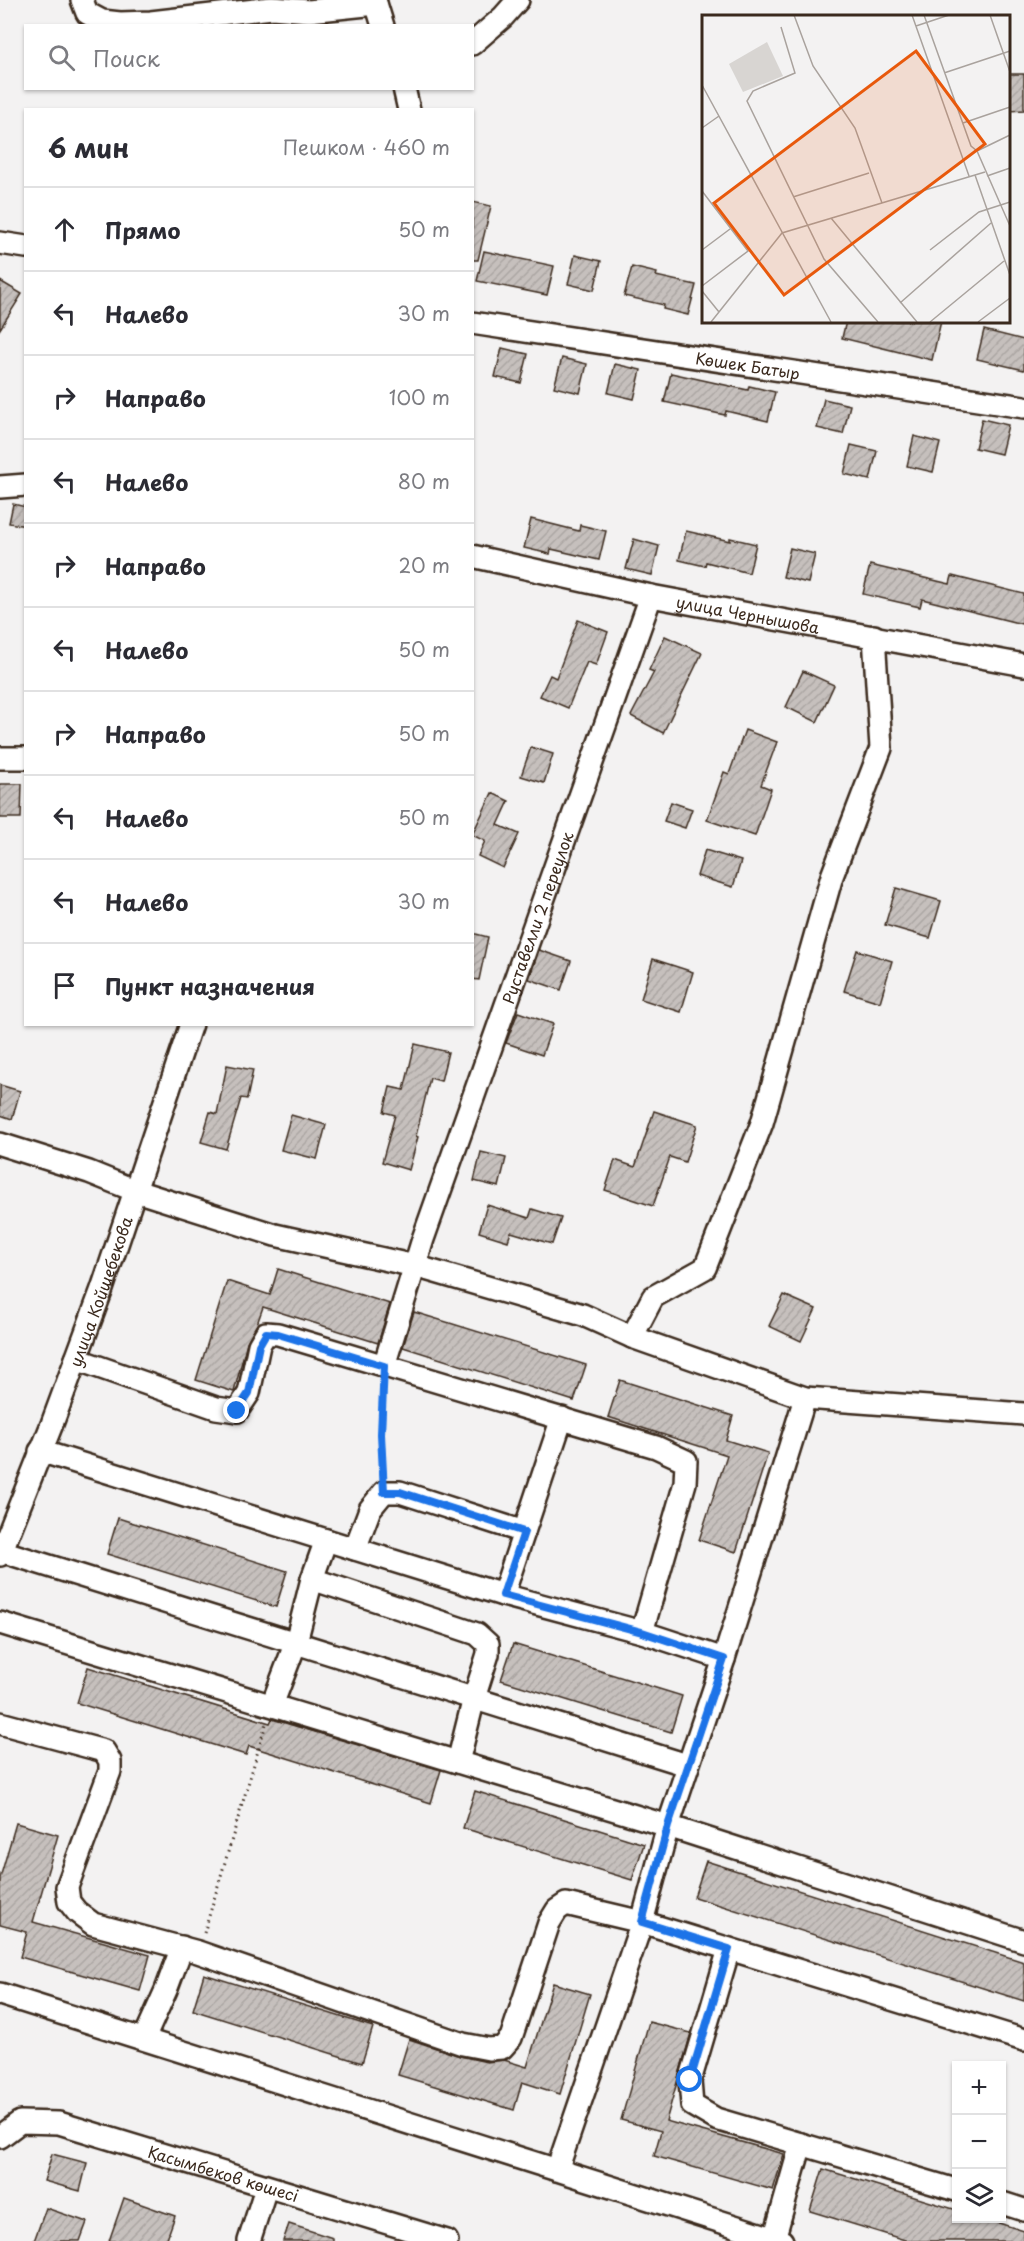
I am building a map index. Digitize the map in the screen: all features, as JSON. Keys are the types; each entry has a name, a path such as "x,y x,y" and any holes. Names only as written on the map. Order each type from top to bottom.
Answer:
{"street":[{"path":"82,0 87,13 102,21 120,23 151,22 272,8 309,11 375,2 382,24"},
{"path":"474,42 503,17 518,0"},
{"path":"0,243 24,248"},
{"name":"Көшек Батыр","path":"474,323 1024,407"},
{"path":"0,487 24,485"},
{"name":"улица Чернышова","path":"474,556 651,596 1024,665"},
{"name":"Руставелли 2 переулок","path":"384,1366 423,1239 651,596"},
{"path":"632,1337 652,1297 705,1268 762,1123 832,876 881,748 874,636"},
{"path":"0,758 24,758"},
{"name":"улица Койшебекова","path":"1,1553 102,1289 190,1026"},
{"path":"0,1144 89,1172 135,1191 275,1235 415,1266 583,1315 632,1337 806,1398 1024,1414"},
{"path":"75,1359 216,1408 237,1411 249,1393 259,1345 266,1333 278,1334 656,1447 686,1461 685,1483 642,1632"},
{"path":"557,2169 642,1922 687,1765 724,1659 806,1398"},
{"path":"503,1595 562,1419"},
{"path":"40,1451 503,1595 642,1632 724,1659"},
{"path":"355,1549 370,1509 384,1492 400,1492 524,1532"},
{"path":"272,1705 296,1642 312,1579 326,1540"},
{"path":"1,1553 296,1642 687,1765"},
{"path":"312,1579 477,1634 488,1644 488,1654 458,1762"},
{"path":"0,1623 668,1826 1024,1941"},
{"path":"0,1723 104,1751 110,1761 110,1771 67,1887 69,1902 77,1912 93,1924 190,1950 463,2044 489,2049 502,2048 511,2038 549,1923 557,1910 566,1904 642,1922 1024,2040"},
{"path":"729,1949 690,2080 692,2105 716,2119 952,2189"},
{"path":"144,2039 166,1990 190,1950"},
{"path":"0,1994 778,2240 801,2144"},
{"name":"Қасымбеков көшесі","path":"0,2137 20,2122 59,2123 266,2188 447,2241"},
{"path":"249,2241 266,2188"},
{"path":"1006,2204 1024,2210"}],"path":[{"path":"384,1366 381,1434 384,1492"},
{"path":"190,1950 272,1705"}],"building":[{"path":"1009,74 1024,74 1024,110 1009,111"},
{"path":"474,202 491,206 478,260 474,260"},
{"path":"484,251 554,266 547,295 477,281"},
{"path":"575,255 601,261 594,290 568,284"},
{"path":"632,267 657,273 656,276 696,285 688,315 663,309 664,305 624,296"},
{"path":"0,281 22,294 0,329"},
{"path":"846,322 941,322 932,360 842,338"},
{"path":"984,330 1024,340 1024,370 977,359"},
{"path":"502,348 528,354 521,383 495,377"},
{"path":"562,358 587,364 580,393 554,387"},
{"path":"615,364 641,370 634,399 608,393"},
{"path":"671,373 748,390 749,386 775,392 768,421 726,411 725,415 664,402"},
{"path":"824,399 850,405 843,434 817,428"},
{"path":"982,419 1008,425 1001,454 975,448"},
{"path":"914,436 940,443 933,472 907,466"},
{"path":"851,445 877,451 870,480 844,474"},
{"path":"13,504 24,507 24,526 9,523"},
{"path":"531,519 579,531 580,525 606,531 599,560 551,549 550,554 524,548"},
{"path":"686,531 756,544 749,573 706,562 705,566 679,560"},
{"path":"634,539 659,546 652,575 626,569"},
{"path":"790,548 815,554 808,583 783,577"},
{"path":"870,565 950,584 952,576 1024,594 1022,624 922,599 920,607 863,594"},
{"path":"578,620 608,632 596,665 587,662 568,708 540,696 550,675 556,678"},
{"path":"665,636 702,653 663,733 631,716 654,672 649,670"},
{"path":"803,671 834,685 817,722 786,707"},
{"path":"745,730 777,742 761,785 771,789 755,836 707,820 724,772 729,774"},
{"path":"531,747 553,754 544,783 521,776"},
{"path":"0,784 22,784 21,818 0,818"},
{"path":"492,793 509,801 498,825 519,834 503,868 478,856 485,841 474,836 474,831"},
{"path":"671,802 692,809 685,828 664,821"},
{"path":"705,850 741,861 733,887 697,876"},
{"path":"896,888 941,901 930,938 885,925"},
{"path":"474,934 488,937 479,980 474,979"},
{"path":"539,950 571,961 561,990 529,979"},
{"path":"857,950 892,961 880,1002 844,991"},
{"path":"653,959 693,972 681,1012 641,999"},
{"path":"518,1012 553,1024 542,1055 506,1043"},
{"path":"415,1044 448,1052 441,1081 430,1078 409,1170 382,1162 395,1115 384,1112 390,1087 404,1090"},
{"path":"227,1065 253,1070 247,1099 241,1098 226,1149 201,1142 210,1112 217,1114"},
{"path":"0,1085 20,1091 12,1119 0,1115"},
{"path":"654,1111 697,1125 685,1162 670,1157 653,1206 605,1190 615,1160 635,1167"},
{"path":"291,1115 326,1125 317,1159 281,1150"},
{"path":"481,1152 506,1158 499,1187 474,1181"},
{"path":"487,1205 529,1218 532,1209 561,1218 552,1244 511,1232 508,1241 479,1232"},
{"path":"278,1269 390,1304 378,1343 263,1307 247,1342 234,1392 196,1380 227,1281 270,1295"},
{"path":"784,1295 816,1309 801,1341 769,1326"},
{"path":"414,1312 586,1365 574,1401 403,1347"},
{"path":"620,1380 733,1416 726,1440 768,1453 736,1552 699,1540 727,1455 608,1417"},
{"path":"118,1518 287,1571 276,1607 107,1554"},
{"path":"513,1644 682,1696 671,1732 501,1680"},
{"path":"88,1667 270,1723 272,1719 441,1770 431,1803 249,1746 246,1755 77,1703"},
{"path":"475,1791 644,1844 632,1880 463,1828"},
{"path":"16,1823 58,1835 33,1922 150,1955 140,1991 20,1957 27,1932 0,1925 0,1878"},
{"path":"706,1861 1024,1962 1024,2001 694,1897"},
{"path":"204,1974 373,2027 362,2063 193,2010"},
{"path":"553,1983 590,1994 560,2094 522,2082 514,2110 398,2075 409,2039 460,2056 487,2062 504,2060 527,2067"},
{"path":"649,2022 691,2033 666,2121 784,2154 773,2190 654,2156 661,2131 621,2120"},
{"path":"52,2154 87,2163 80,2191 44,2181"},
{"path":"823,2169 952,2208 952,2223 999,2223 1024,2231 1024,2241 908,2241 810,2211"},
{"path":"124,2198 175,2216 166,2241 109,2241"},
{"path":"46,2208 87,2222 80,2241 34,2241"},
{"path":"289,2224 333,2238 333,2241 283,2241"}],"route":[{"path":"237,1411 249,1393 259,1345 266,1333 278,1334 384,1366 381,1461 384,1492 400,1492 524,1532 503,1595 642,1632 724,1659 687,1765 642,1922 729,1949 690,2080"}]}
